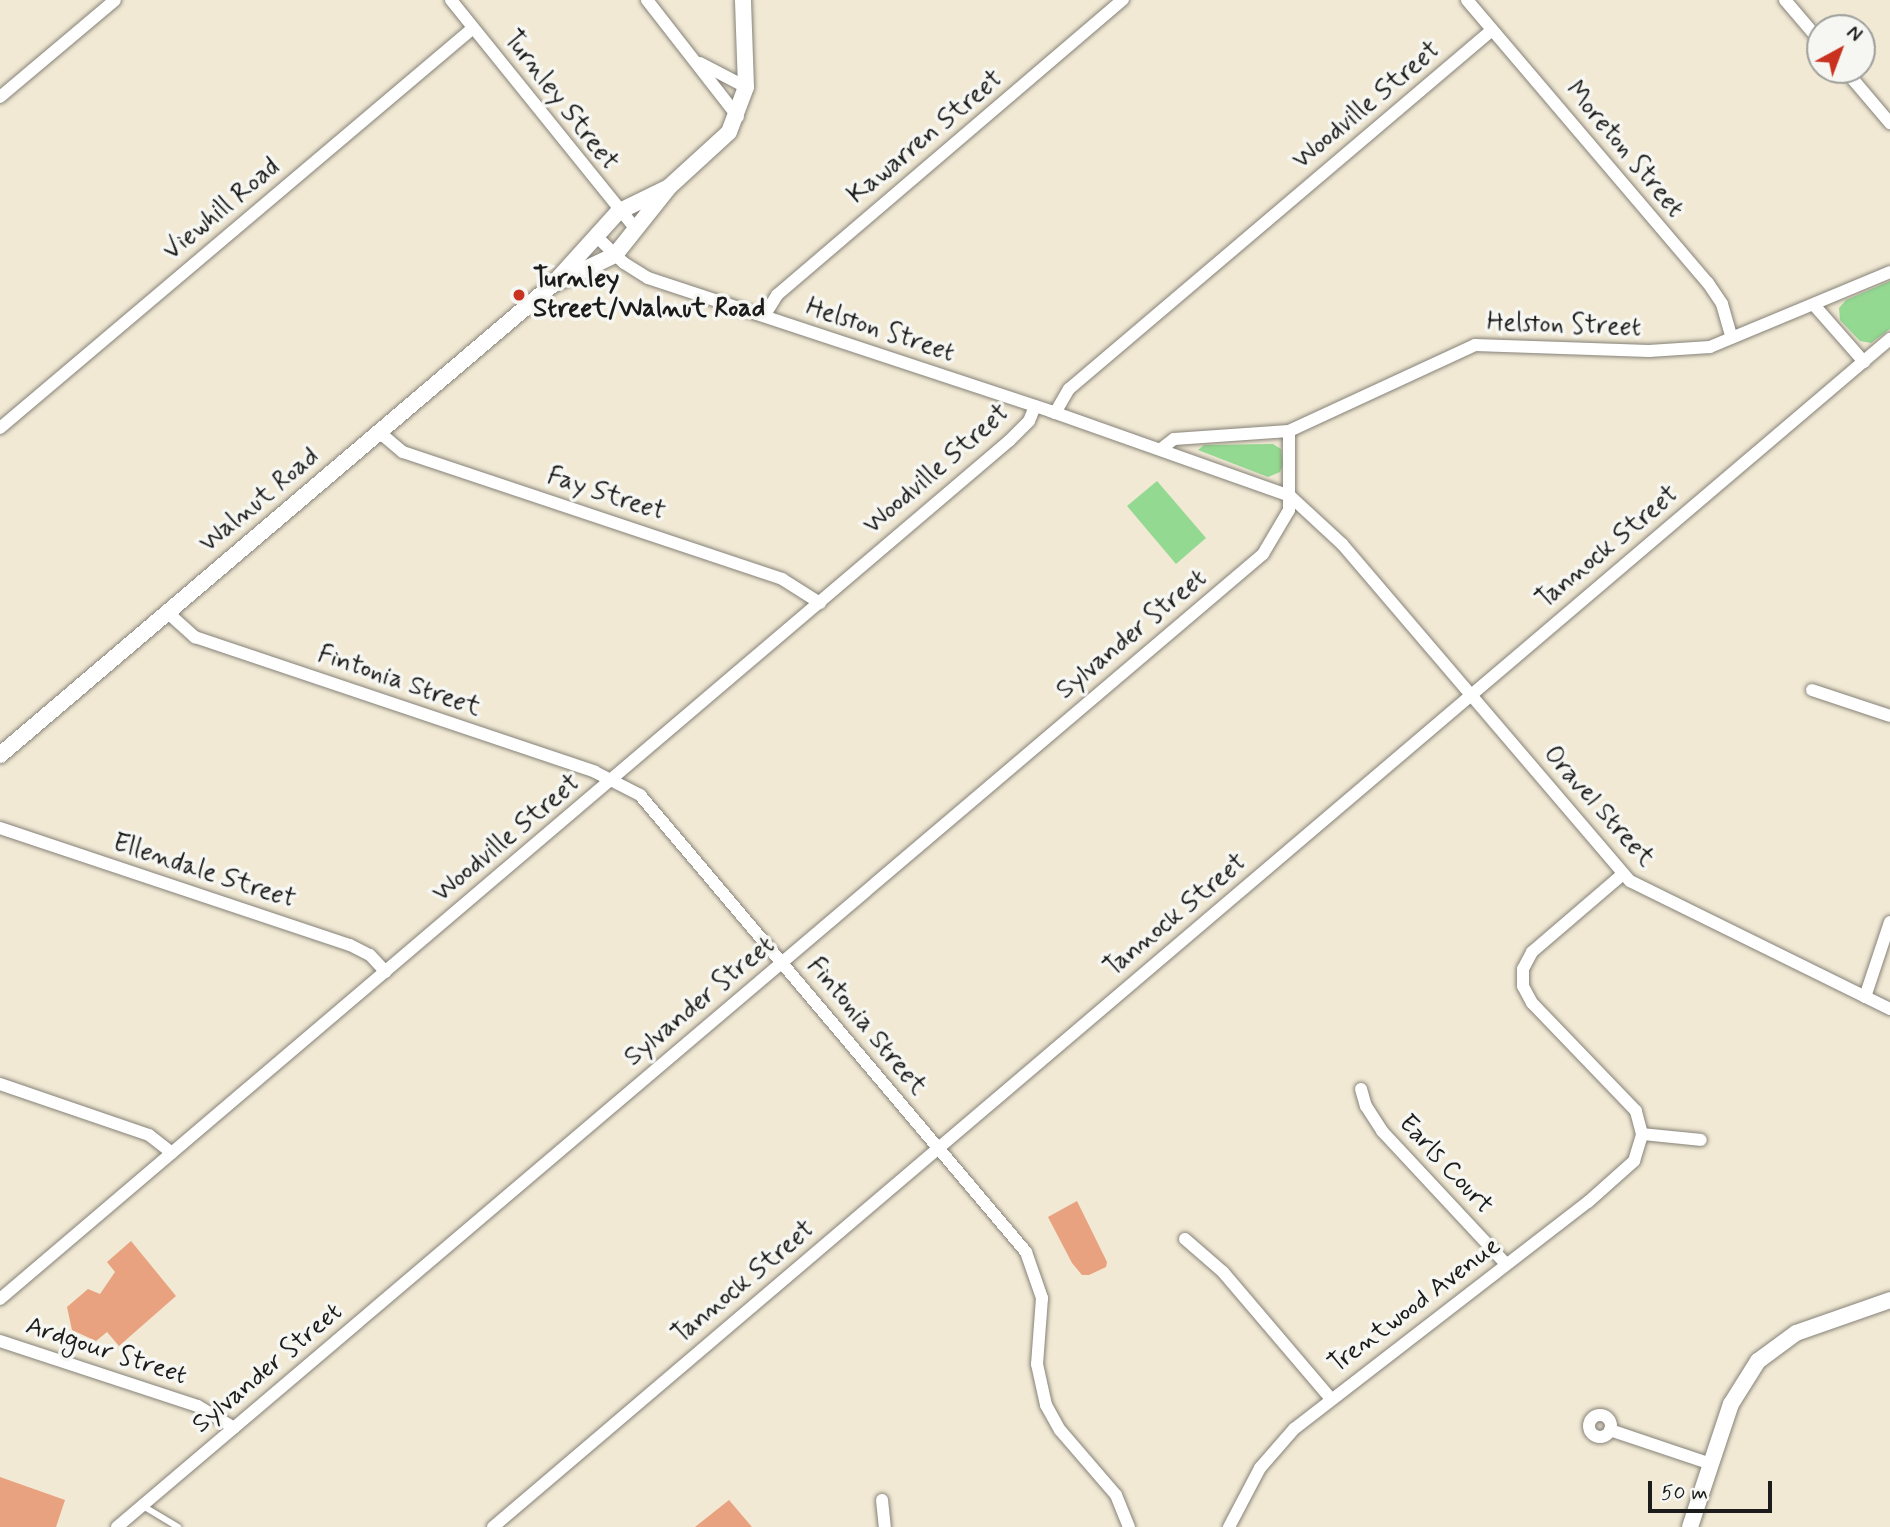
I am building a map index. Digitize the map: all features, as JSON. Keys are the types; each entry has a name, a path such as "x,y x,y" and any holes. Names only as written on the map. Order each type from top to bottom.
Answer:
{"street":[{"path":"0,97 114,0"},
{"name":"Turnley Street","path":"451,0 618,212 636,229"},
{"path":"647,0 738,117"},
{"name":"Walnut Road","path":"552,285 615,255 669,187 729,132 738,117 746,84 743,0"},
{"name":"Kawarren Street","path":"764,317 777,295 1123,0"},
{"name":"Moreton Street","path":"1467,0 1708,283 1722,304 1732,338"},
{"path":"1785,0 1806,25"},
{"name":"Viewhill Road","path":"0,428 473,28"},
{"name":"Woodville Street","path":"1055,413 1069,389 1492,30"},
{"path":"694,59 719,77 746,84"},
{"path":"1857,84 1890,123"},
{"name":"Walnut Road","path":"0,755 552,285 618,212 669,187"},
{"name":"Helston Street","path":"597,237 615,255 648,278 1035,406 1290,496 1342,544"},
{"name":"Helston Street","path":"1161,449 1174,439 1289,431 1475,345 1682,351 1732,338 1890,272"},
{"path":"1814,305 1864,362"},
{"name":"Tannock Street","path":"493,1527 1890,340"},
{"name":"Woodville Street","path":"0,1299 1015,436 1035,406"},
{"name":"Sylvander Street","path":"117,1527 1263,554 1285,522 1290,496 1289,431"},
{"name":"Fay Street","path":"379,432 403,452 782,579 820,603"},
{"name":"Oravel Street","path":"1342,544 1623,874 1649,894 1890,1009"},
{"name":"Fintonia Street","path":"167,612 195,637 612,779 640,795 939,1147 1030,1259 1043,1305 1037,1364 1041,1391 1060,1430 1115,1495 1129,1527"},
{"path":"1812,690 1890,716"},
{"name":"Ellendale Street","path":"0,828 350,945 370,956 386,972"},
{"path":"1623,874 1532,952 1523,969 1523,986 1531,1003 1630,1102 1643,1134 1701,1140"},
{"path":"1865,997 1890,922"},
{"path":"0,1084 149,1135 172,1153"},
{"name":"Earls Court","path":"1361,1089 1366,1106 1382,1131 1506,1264"},
{"name":"Trentwood Avenue","path":"1229,1527 1245,1492 1271,1453 1331,1399 1621,1177 1638,1153 1643,1134"},
{"path":"1185,1239 1223,1272 1331,1399"},
{"path":"1690,1527 1737,1392 1765,1353 1796,1333 1890,1300"},
{"name":"Ardgour Street","path":"0,1341 198,1406 234,1428"},
{"path":"1610,1430 1711,1464"},
{"path":"883,1500 885,1527"}],"lane":[{"path":"143,1506 178,1527"}],"green space":[{"path":"1890,281 1890,329 1871,343 1860,341 1840,320 1839,308 1846,300"},
{"path":"1273,444 1281,449 1283,465 1280,472 1268,477 1198,450 1204,445"},
{"path":"1157,481 1206,538 1176,564 1127,506"}],"building":[{"path":"1077,1201 1107,1262 1106,1267 1089,1275 1082,1275 1072,1263 1048,1217"},
{"path":"131,1241 176,1296 119,1346 107,1332 96,1341 72,1330 67,1307 88,1289 100,1294 115,1272 107,1262"},
{"path":"0,1477 65,1500 56,1527 0,1527"},
{"path":"729,1500 752,1527 695,1527"}],"place":[{"name":"Turnley Street/Walnut Road","path":"519,295"}]}
